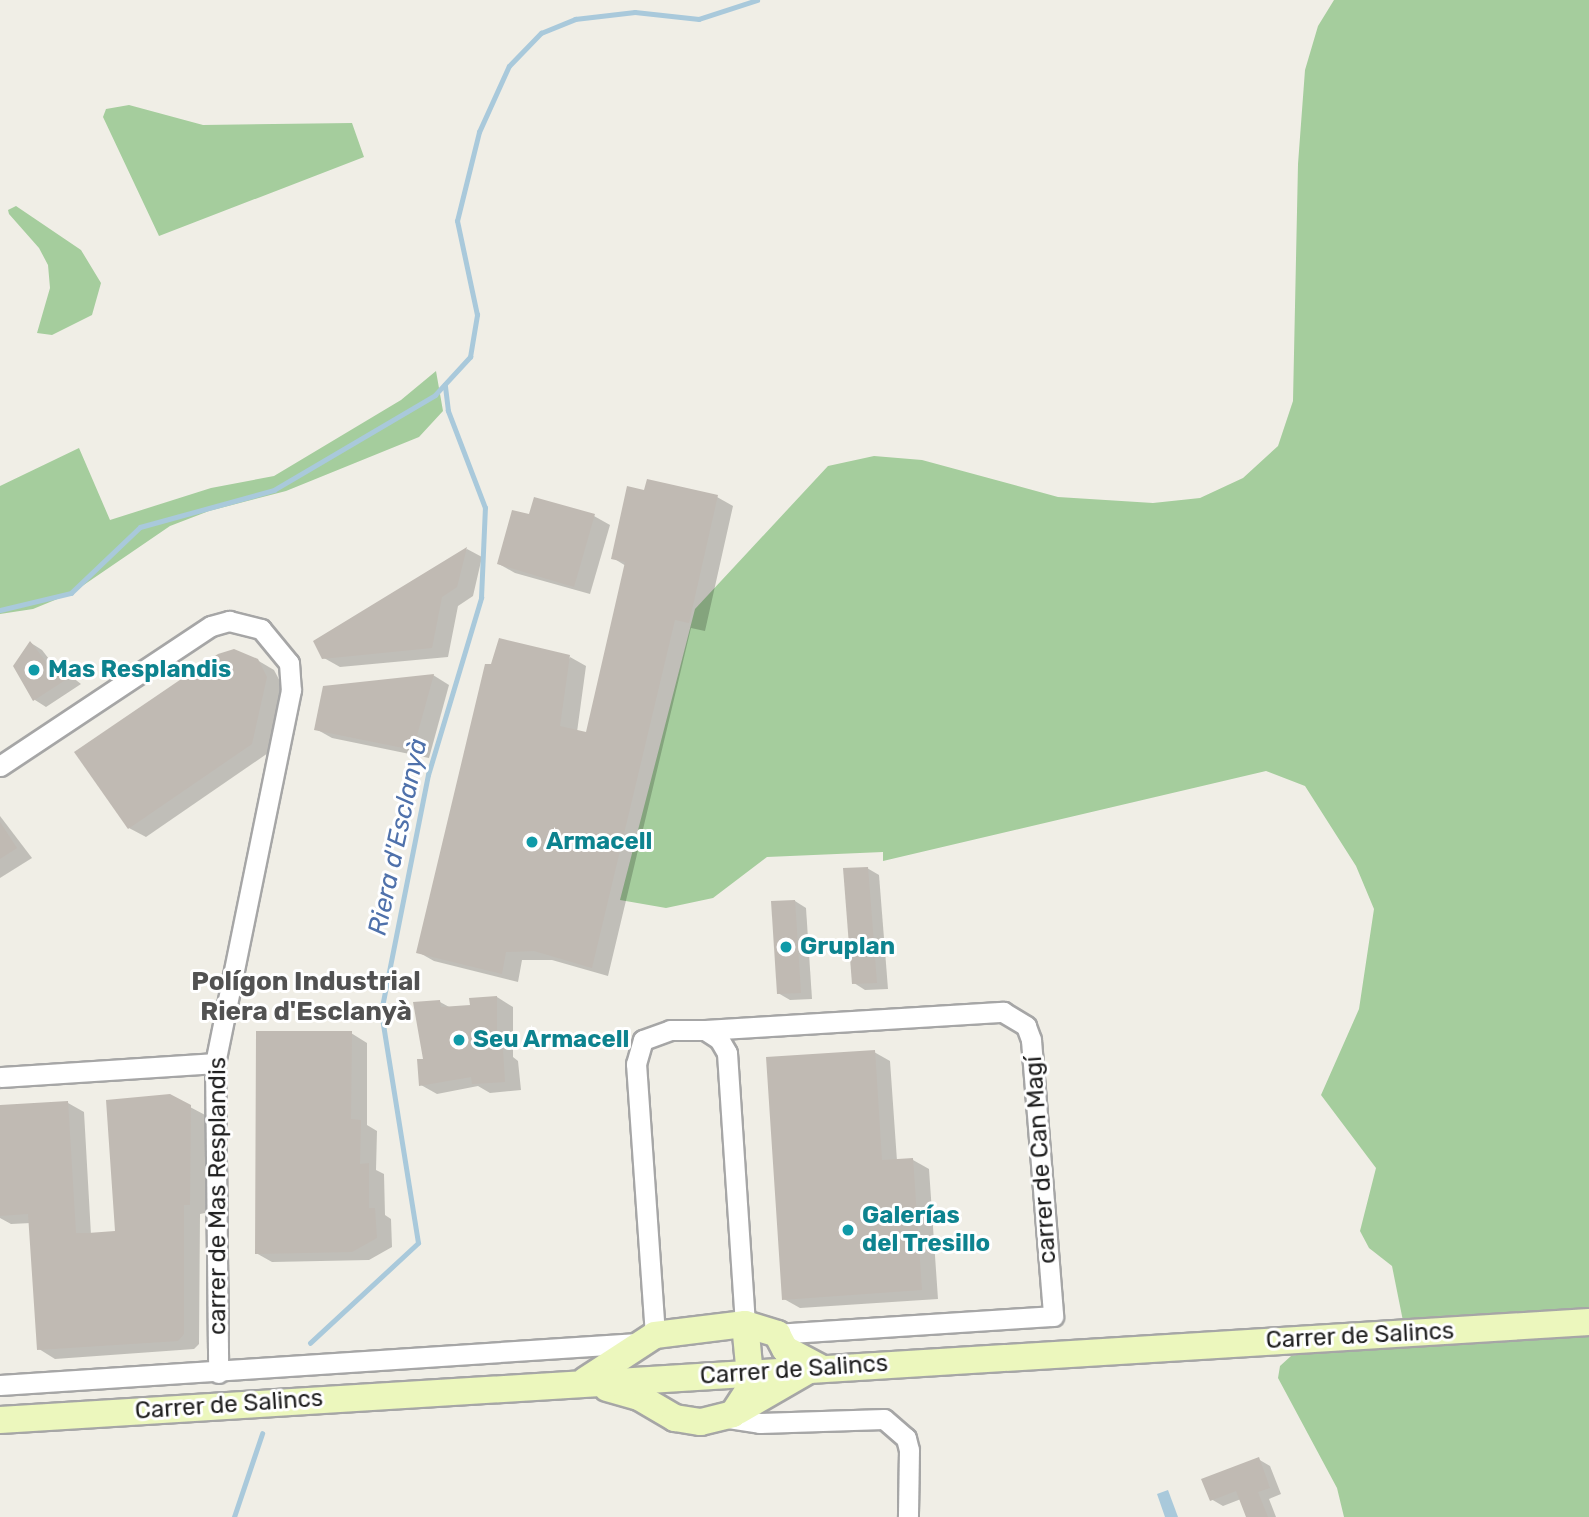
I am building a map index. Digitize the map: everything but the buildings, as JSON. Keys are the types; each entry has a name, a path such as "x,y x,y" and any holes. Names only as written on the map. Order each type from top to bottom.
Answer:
{"main road":[{"name":"Carrer de Salincs","path":"0,1420 1589,1322"},
{"path":"727,1415 751,1386 745,1324"},
{"path":"745,1324 777,1334 785,1349 815,1368 727,1415 701,1422 675,1418 639,1397 581,1383 621,1360 647,1339 745,1324"},
{"path":"647,1339 675,1418"}],"street":[{"name":"carrer de Mas Resplandis","path":"0,766 211,626 229,621 246,622 261,629 283,650 291,690 215,1063 218,1373"},
{"name":"carrer de Can Magí","path":"647,1339 637,1049 657,1033 974,1012 1003,1012 1026,1026 1031,1040 1053,1317"},
{"path":"727,1061 738,1037 756,1028"},
{"path":"705,1030 719,1039 727,1061 745,1324"},
{"path":"0,1077 215,1063"},
{"name":"Carrer de Salincs","path":"777,1334 1053,1317"},
{"name":"Carrer de Salincs","path":"0,1385 218,1373 647,1339"},
{"path":"727,1415 760,1423 884,1419 906,1438 909,1450 908,1517"}],"green space":[{"path":"1334,0 1589,0 1589,1517 1344,1517 1337,1488 1278,1378 1280,1366 1291,1356 1406,1336 1392,1266 1369,1248 1360,1231 1376,1168 1321,1095 1359,1009 1374,909 1356,866 1305,786 1266,771 883,861 883,852 767,857 713,898 666,908 620,900 695,609 828,466 874,456 922,460 1058,497 1153,503 1200,498 1243,478 1278,446 1293,401 1298,164 1305,70 1318,26"},
{"path":"129,105 203,125 352,123 364,157 159,236 103,117 106,109"},
{"path":"16,206 81,250 101,283 92,315 52,335 37,333 50,288 48,265 39,248 9,214 8,210"},
{"path":"436,371 443,411 419,437 286,491 209,511 170,526 72,593 33,609 0,614 0,486 79,448 110,520 211,488 274,476 401,400"}],"water":[{"path":"1168,1490 1178,1517 1165,1517 1157,1494"}],"waterway":[{"path":"0,610 71,593 140,527 274,490 435,395 470,357 477,315 457,221 479,132 509,66 541,33 575,19 635,12 699,19 757,0"},
{"name":"Riera d'Esclanyà","path":"310,1343 418,1243 381,1012 428,775 481,598 485,508 448,411 445,385"},
{"name":"Riera d'Esclanyà","path":"234,1517 262,1434"}],"place":[{"name":"Mas Resplandis","path":"34,670"},
{"name":"Armacell","path":"532,842"},
{"name":"Gruplan","path":"786,947"},
{"name":"Seu Armacell","path":"459,1040"},
{"name":"Galerías del Tresillo","path":"848,1230"}],"district":[{"name":"Polígon Industrial Riera d'Esclanyà","path":"306,997"}]}
